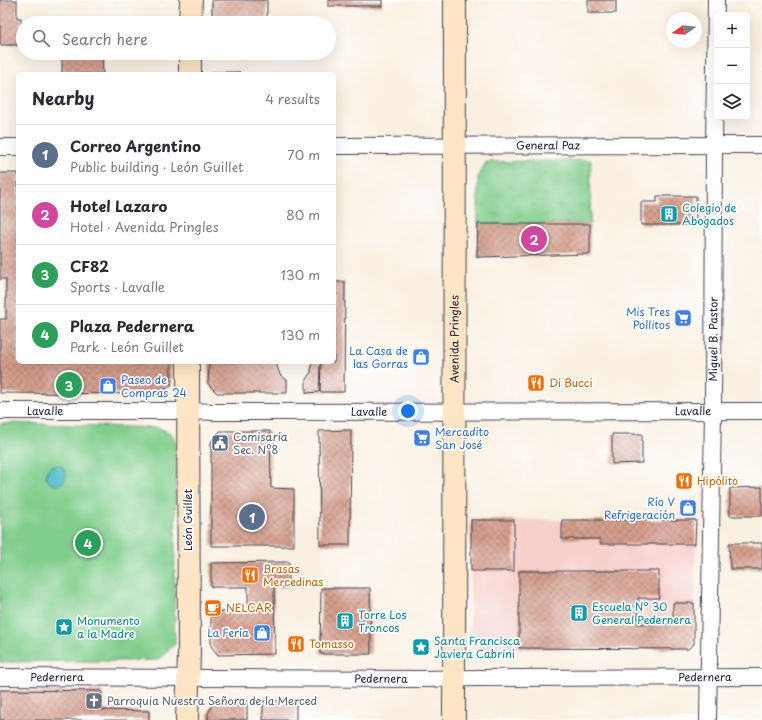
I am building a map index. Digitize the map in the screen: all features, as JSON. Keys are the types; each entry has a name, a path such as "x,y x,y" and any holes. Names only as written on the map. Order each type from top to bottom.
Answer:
{"main road":[{"path":"190,0 190,16"},
{"name":"Avenida Pringles","path":"454,720 455,0"},
{"path":"190,60 190,72"},
{"name":"León Guillet","path":"187,720 188,364"}],"street":[{"name":"Miguel B. Pastor","path":"708,720 713,411 716,0"},
{"name":"General Paz","path":"336,146 762,145"},
{"path":"0,147 16,147"},
{"name":"Lavalle","path":"0,411 762,411"},
{"name":"Pedernera","path":"0,677 423,679 762,677"}],"shaded area":[{"path":"471,520 696,520 694,644 688,649 475,649 470,644"}],"green space":[{"path":"591,160 590,224 478,224 478,177 486,162"},
{"path":"13,423 159,428 172,435 176,446 175,644 158,660 0,662 0,424"}],"water":[{"path":"56,465 63,468 66,475 63,482 56,485 49,482 46,475 49,468"}],"building":[{"path":"0,0 17,0 16,45 0,45"},
{"path":"212,0 267,0 267,16 212,16"},
{"path":"328,0 382,0 382,6 328,6"},
{"path":"588,0 616,0 616,13 588,13"},
{"path":"62,60 102,60 103,72 62,72"},
{"path":"0,173 16,173 16,364 171,364 171,385 159,394 0,393 0,319 6,319 6,279 0,279"},
{"name":"Colegio de Abogados","path":"657,196 696,196 696,225 641,225 641,202 657,202"},
{"path":"478,224 590,224 590,254 477,257"},
{"path":"336,282 345,282 344,392 320,392 321,364 336,364"},
{"path":"209,364 277,364 280,375 287,380 287,393 217,393 208,384"},
{"path":"312,364 320,364 319,392 306,393 306,379 311,372"},
{"path":"351,430 350,545 320,545 319,431"},
{"path":"220,431 270,431 271,488 294,489 294,546 211,546 211,442"},
{"path":"612,434 642,434 642,463 612,464"},
{"path":"762,487 762,516 730,516 730,488"},
{"path":"471,520 514,520 514,571 471,571"},
{"path":"562,520 696,520 695,544 600,544 600,539 562,539"},
{"path":"729,543 762,543 762,569 730,569"},
{"path":"289,562 289,587 274,587 275,654 218,655 211,646 211,612 248,611 248,587 211,587 211,563"},
{"name":"Escuela N° 30 General Pedernera","path":"519,571 659,571 659,598 638,598 638,624 673,624 673,603 694,603 694,644 688,649 519,648"},
{"name":"Torre Los Troncos","path":"321,588 370,588 371,654 320,654"},
{"path":"0,690 102,691 102,710 149,711 149,720 0,720"},
{"path":"214,700 247,700 247,720 208,720 208,714"},
{"path":"263,701 296,701 296,720 263,720"}],"place":[{"name":"Colegio de Abogados","path":"669,214"},
{"name":"Hotel Lazaro","path":"534,239"},
{"name":"Mis Tres Pollitos","path":"683,318"},
{"name":"La Casa de las Gorras","path":"421,357"},
{"name":"Di Bucci","path":"536,383"},
{"name":"CF82","path":"69,385"},
{"name":"Paseo de Compras 24","path":"108,386"},
{"name":"Mercadito San José","path":"422,438"},
{"name":"Comisaría Sec. Nº8","path":"220,443"},
{"name":"Hipólito","path":"684,481"},
{"name":"Río V Refrigeración","path":"688,508"},
{"name":"Correo Argentino","path":"252,517"},
{"name":"Plaza Pedernera","path":"88,543"},
{"name":"Brasas Mercedinas","path":"250,575"},
{"name":"NELCAR","path":"213,608"},
{"name":"Escuela N° 30 General Pedernera","path":"579,613"},
{"name":"Torre Los Troncos","path":"345,621"},
{"name":"Monumento a la Madre","path":"64,627"},
{"name":"La Feria","path":"262,633"},
{"name":"Tomasso","path":"296,644"},
{"name":"Santa Francisca Javiera Cabrini","path":"421,647"},
{"name":"Parroquia Nuestra Señora de la Merced","path":"94,701"}]}
